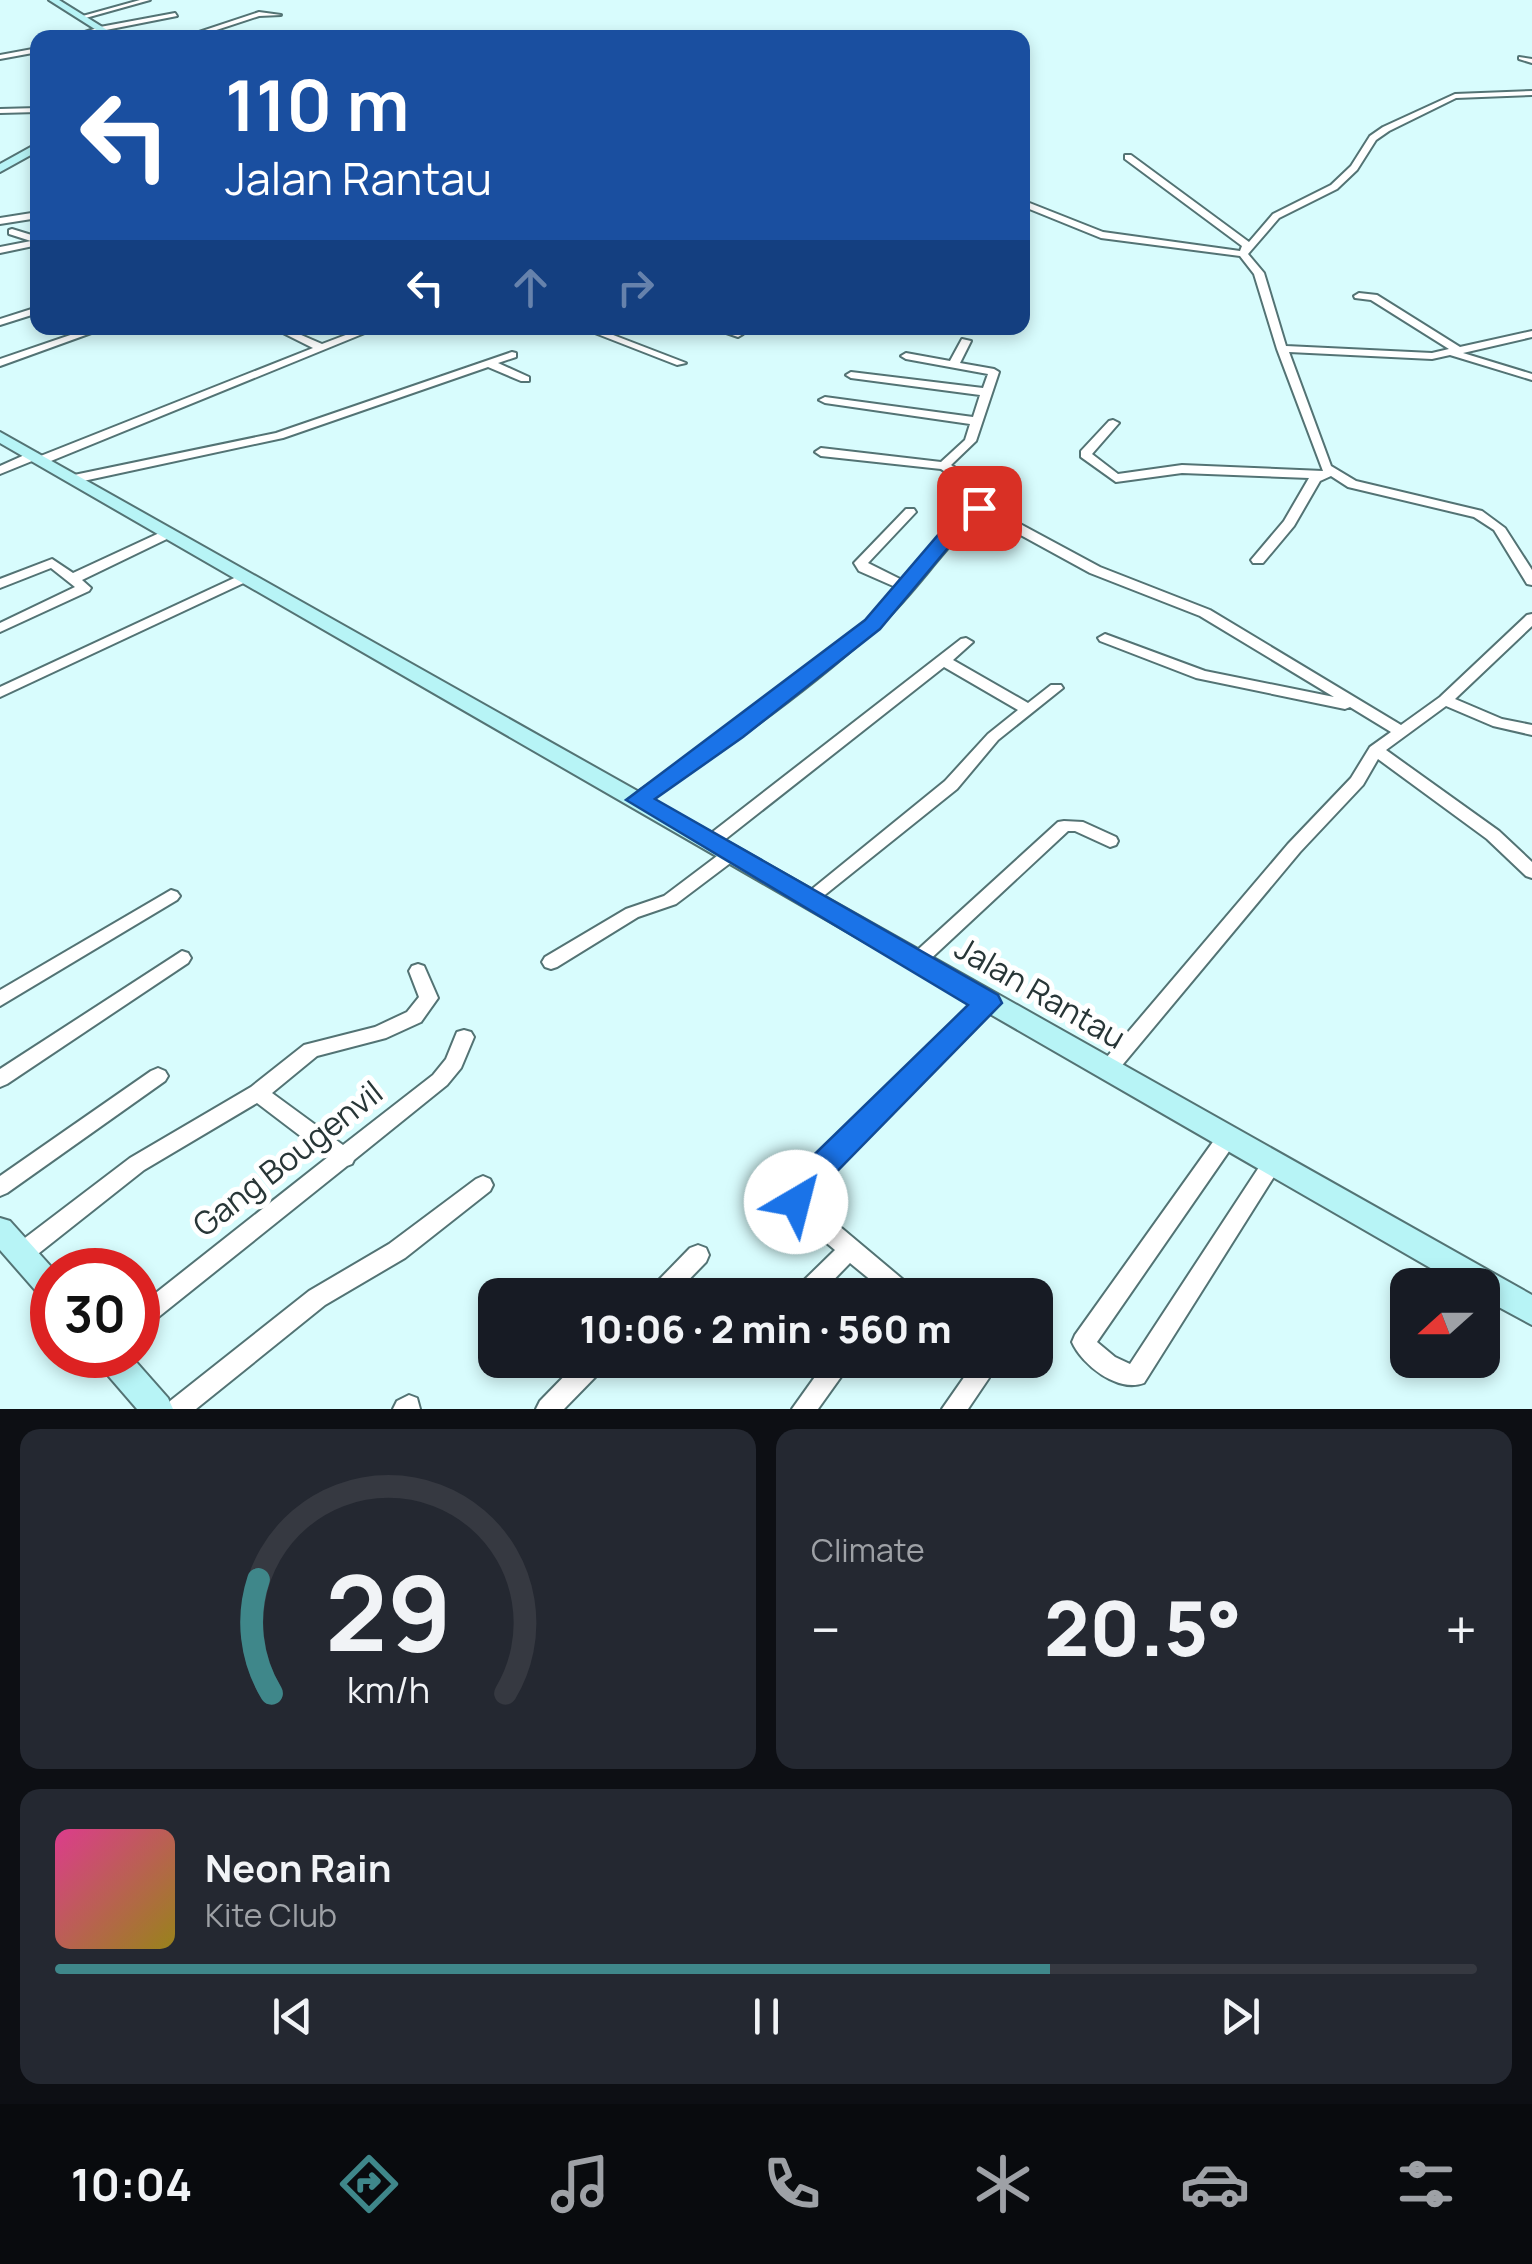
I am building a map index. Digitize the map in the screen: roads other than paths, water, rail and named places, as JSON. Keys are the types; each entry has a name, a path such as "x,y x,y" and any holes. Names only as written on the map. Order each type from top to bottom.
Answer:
{"main road":[{"path":"53,0 102,30"},
{"path":"0,168 30,155"},
{"name":"Jalan Rantau","path":"0,437 1532,1311"},
{"path":"0,1230 30,1264"},
{"path":"130,1378 157,1409"}],"street":[{"path":"82,17 147,0"},
{"path":"209,30 259,14 278,15"},
{"path":"102,30 175,15"},
{"path":"0,57 30,51"},
{"path":"1521,58 1532,61"},
{"path":"1502,93 1532,106"},
{"path":"1245,252 1276,216 1334,187 1361,160 1373,138 1386,129 1452,97 1532,93"},
{"path":"0,110 30,110"},
{"path":"1128,157 1247,246 1245,252"},
{"path":"1030,206 1101,235 1245,252 1259,273 1327,475"},
{"path":"0,221 30,216"},
{"path":"12,232 30,238"},
{"path":"0,250 30,243"},
{"path":"1359,296 1373,297 1457,353 1532,377"},
{"path":"2,320 30,312"},
{"path":"1282,350 1432,356 1532,334"},
{"path":"0,363 80,335"},
{"path":"297,335 322,348"},
{"path":"0,470 354,335"},
{"path":"605,335 682,364"},
{"path":"954,364 966,341"},
{"path":"74,479 279,436 512,356"},
{"path":"906,356 994,372 970,441 944,466"},
{"path":"902,410 931,360"},
{"path":"488,363 525,379"},
{"path":"851,375 984,392"},
{"path":"825,400 976,421"},
{"path":"1112,423 1085,454 1116,478 1182,470 1327,475 1478,514 1499,528 1532,581"},
{"path":"821,452 944,466 993,499 998,516 1009,524 1095,570 1205,613 1399,730"},
{"path":"1258,560 1327,475"},
{"path":"638,800 734,732 872,624 945,539 993,499"},
{"path":"906,586 864,568 861,562 910,512"},
{"path":"74,578 168,533"},
{"path":"0,584 52,563 84,586 81,591 0,628"},
{"path":"0,694 244,577"},
{"path":"1107,1070 1294,848 1357,781 1376,750 1445,700 1508,637 1531,622"},
{"path":"1105,638 1201,675 1354,706"},
{"path":"551,962 632,912 670,900 721,848 966,642"},
{"path":"942,660 1026,708"},
{"path":"810,898 951,785 994,736 1056,688"},
{"path":"1445,700 1498,723 1532,730"},
{"path":"1376,750 1493,835 1532,872"},
{"path":"918,960 1064,826 1077,826 1110,841"},
{"path":"0,999 170,896"},
{"path":"0,1078 182,958"},
{"path":"21,1254 137,1164 258,1093 311,1050 372,1035 414,1017 429,998 418,971"},
{"path":"885,1278 801,1209 796,1202 797,1191 988,1003"},
{"name":"Gang Bougenvil","path":"160,1303 440,1080 454,1063 464,1037"},
{"path":"0,1187 158,1076"},
{"path":"258,1093 344,1158"},
{"path":"1226,1138 1083,1342 1088,1351 1127,1376 1136,1375 1272,1164"},
{"path":"178,1409 316,1298 397,1251 482,1185"},
{"path":"821,1278 851,1248"},
{"path":"676,1278 698,1255"},
{"path":"548,1409 578,1378"},
{"path":"804,1409 827,1378"},
{"path":"954,1409 977,1378"}]}
